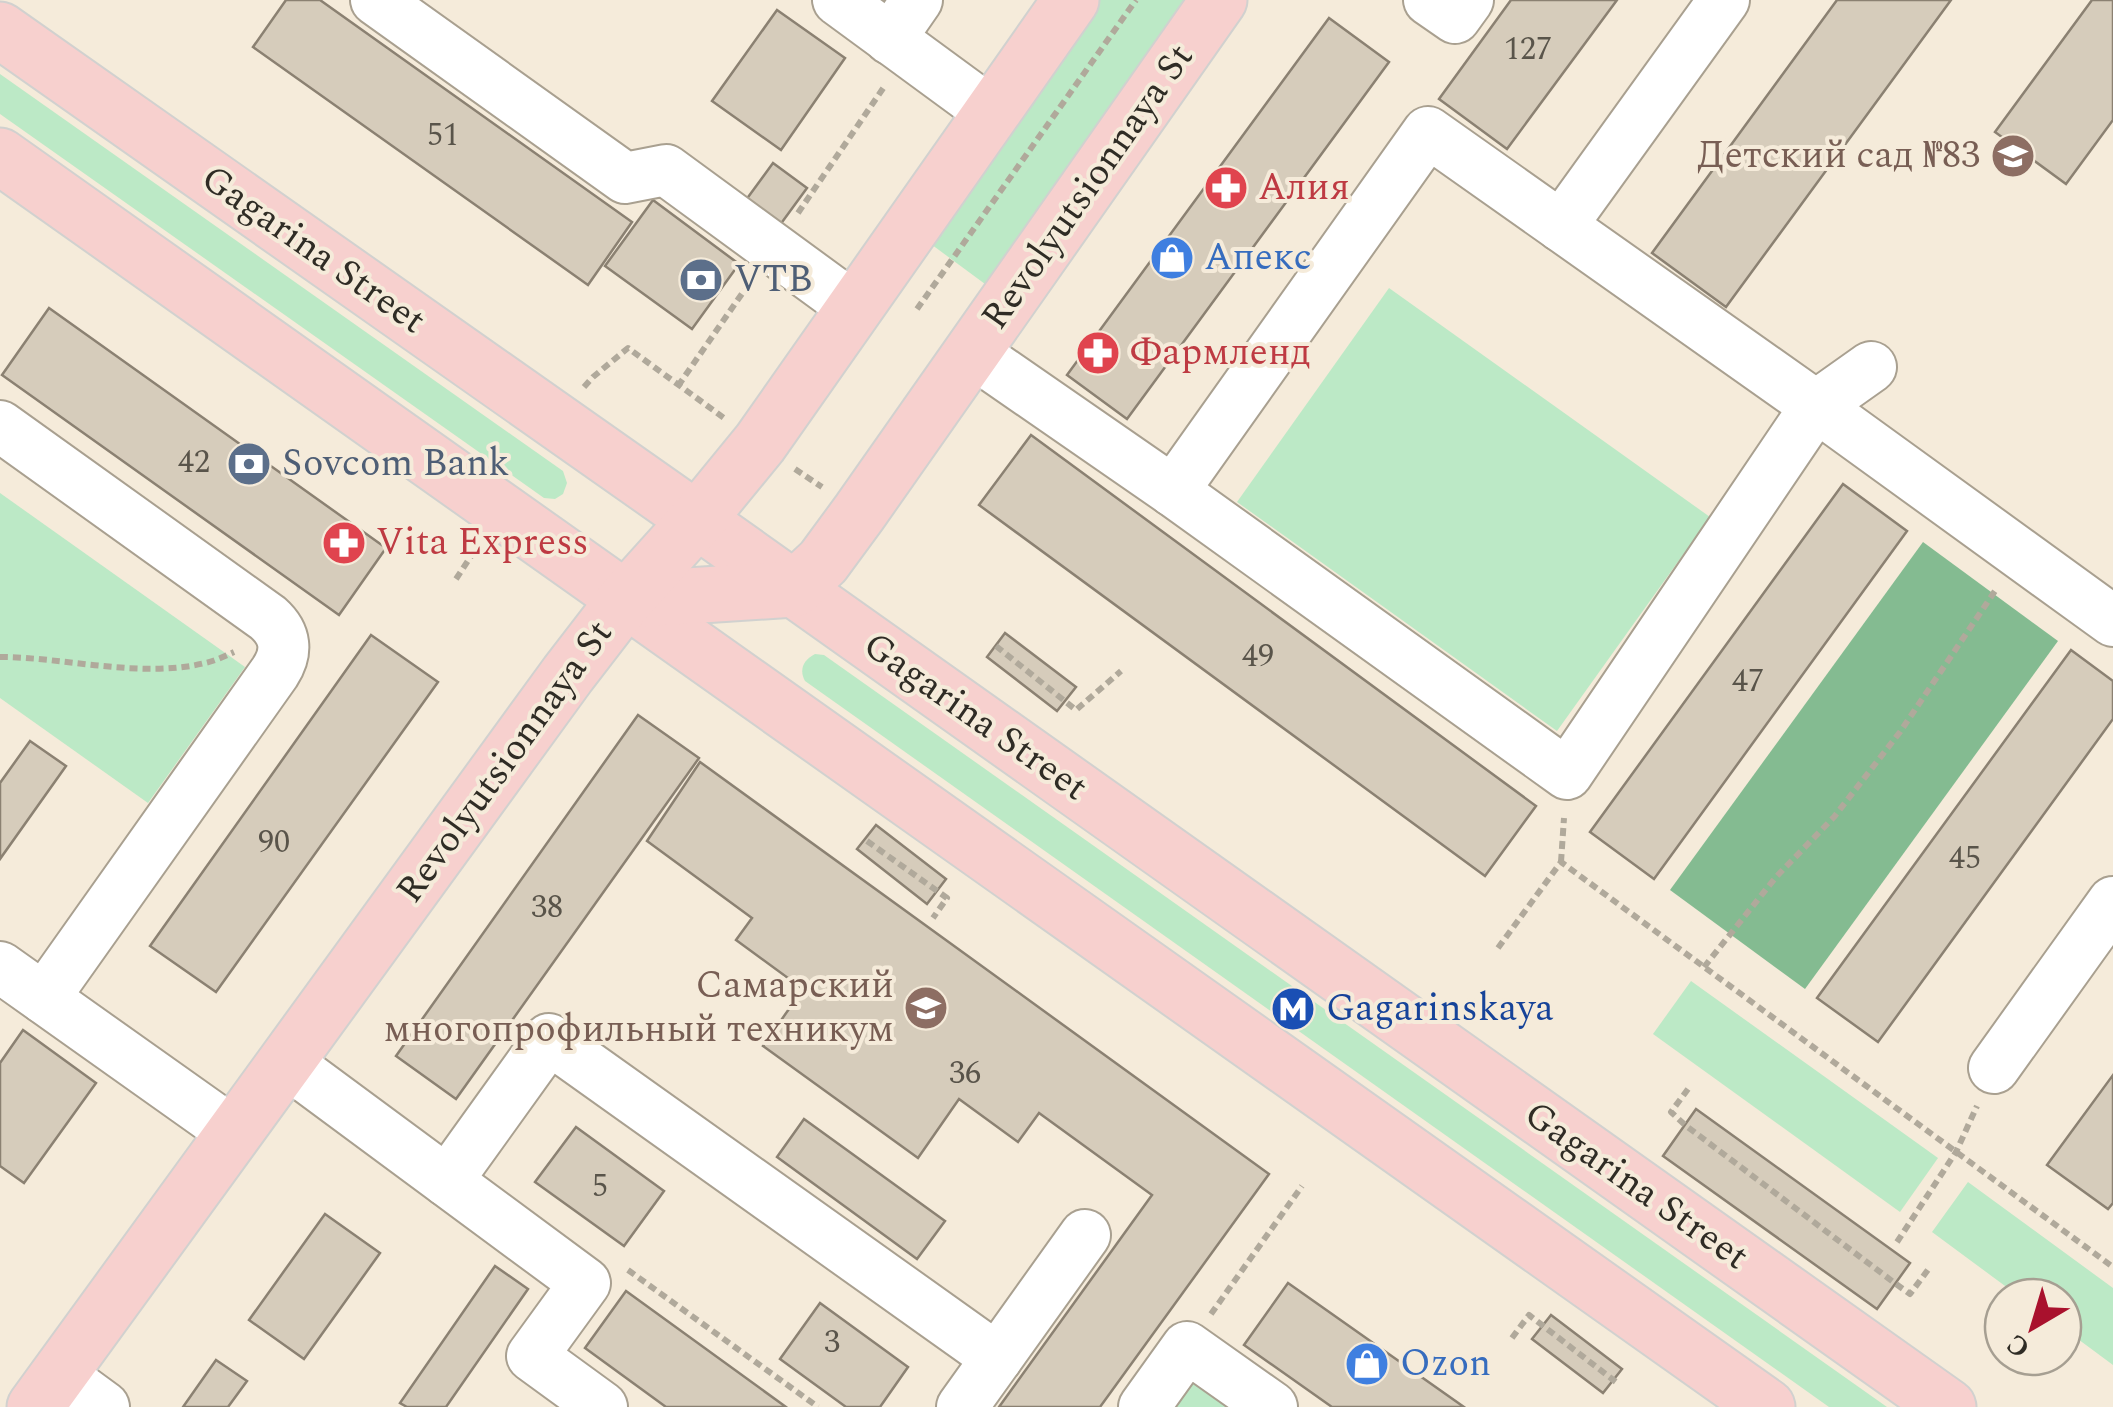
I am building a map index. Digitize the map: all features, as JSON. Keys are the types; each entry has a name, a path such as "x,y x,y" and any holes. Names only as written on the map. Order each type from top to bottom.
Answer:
{"main road":[{"path":"625,600 760,443 1071,0"},
{"name":"Revolyutsionnaya St","path":"47,1390 625,600 794,589 823,562 1219,0"},
{"name":"Gagarina Street","path":"0,30 1948,1407"},
{"path":"0,156 1767,1407"}],"street":[{"path":"376,0 625,178 666,170 856,309"},
{"path":"838,0 905,30 992,113"},
{"path":"1429,0 1455,18 1468,0"},
{"path":"1561,226 1724,0"},
{"path":"1173,491 1428,132 2113,621"},
{"path":"972,352 1567,774 1816,406 1872,366"},
{"path":"0,426 268,618 284,641 282,662 276,672 44,998"},
{"path":"1994,1068 2113,902"},
{"path":"0,966 234,1133"},
{"path":"447,1181 549,1039 997,1358"},
{"path":"286,1062 585,1284 532,1356 602,1407"},
{"path":"962,1407 1084,1235"},
{"path":"1144,1407 1187,1347 1272,1407"},
{"path":"47,1390 104,1407"}],"path":[{"path":"916,310 1136,0"},
{"path":"678,386 772,249 905,30"},
{"path":"1704,966 1776,877 1834,817 1900,732 2020,554"},
{"path":"0,658 171,668 204,664 263,642 284,641"},
{"path":"996,646 1076,710 1121,671"},
{"path":"868,841 947,898 933,918"},
{"path":"1498,948 1561,862 2113,1267"},
{"path":"1897,1242 1956,1152 1994,1068"},
{"path":"1688,1088 1671,1112 1684,1126 1896,1284 1910,1294 1930,1266"},
{"path":"1187,1347 1302,1186"},
{"path":"617,1262 818,1407"},
{"path":"1512,1338 1529,1316 1616,1382"}],"green space":[{"path":"1087,0 1185,0 985,284 920,236"},
{"path":"0,74 563,471 567,483 563,494 555,499 544,498 0,114"},
{"path":"1389,288 1710,517 1557,731 1237,502"},
{"path":"0,493 245,667 148,803 0,698"},
{"path":"1923,542 2058,641 1805,989 1670,890"},
{"path":"815,654 824,655 1887,1407 1829,1407 805,681 803,666"},
{"path":"1691,981 1938,1158 1900,1212 1653,1034"},
{"path":"1968,1182 2113,1288 2113,1365 2083,1343 2083,1277 1993,1277 1932,1232"},
{"path":"1192,1370 1245,1407 1166,1407"}],"building":[{"path":"286,0 320,0 632,222 588,285 253,47"},
{"path":"1511,0 1617,0 1507,149 1439,99"},
{"path":"1837,0 1951,0 1726,307 1652,253"},
{"path":"2092,0 2113,0 2113,120 2066,184 1995,132"},
{"path":"777,10 845,58 781,150 712,101"},
{"path":"1329,18 1389,62 1127,419 1067,375"},
{"path":"773,163 807,188 777,229 743,204"},
{"path":"653,200 739,264 692,329 605,266"},
{"path":"49,308 386,548 339,615 2,375"},
{"path":"1031,435 1536,806 1485,876 979,505"},
{"path":"1843,484 1907,531 1654,879 1590,832"},
{"path":"1005,633 1076,687 1057,711 987,657"},
{"path":"371,635 438,682 216,992 150,946"},
{"path":"2071,650 2113,681 2113,719 1878,1042 1817,998"},
{"path":"638,715 699,758 456,1099 396,1056"},
{"path":"30,741 66,766 0,859 0,783"},
{"path":"700,762 1269,1174 1100,1407 999,1407 1152,1195 1039,1113 1018,1142 959,1099 918,1158 763,1046 803,989 736,940 752,918 647,841"},
{"path":"876,825 946,879 927,904 857,849"},
{"path":"23,1030 96,1083 24,1183 0,1166 0,1063"},
{"path":"2113,1075 2113,1203 2108,1209 2047,1165"},
{"path":"1696,1109 1910,1263 1877,1309 1663,1156"},
{"path":"804,1119 945,1221 917,1259 777,1157"},
{"path":"576,1127 664,1191 624,1246 535,1182"},
{"path":"325,1214 380,1253 304,1359 249,1320"},
{"path":"495,1266 528,1289 446,1407 407,1407 400,1403"},
{"path":"1288,1283 1464,1407 1332,1407 1244,1345"},
{"path":"626,1291 786,1407 666,1407 585,1348"},
{"path":"820,1303 908,1367 880,1407 846,1407 780,1359"},
{"path":"1551,1315 1622,1369 1603,1393 1532,1339"},
{"path":"216,1360 247,1381 228,1407 183,1407"}],"place":[{"name":"Детский сад №83","path":"2013,156"},
{"name":"Алия","path":"1226,188"},
{"name":"Апекс","path":"1172,258"},
{"name":"VTB","path":"701,280"},
{"name":"Фармленд","path":"1098,353"},
{"name":"Sovcom Bank","path":"249,464"},
{"name":"Vita Express","path":"344,543"},
{"name":"Самарский многопрофильный техникум","path":"926,1008"},
{"name":"Gagarinskaya","path":"1293,1009"},
{"name":"Ozon","path":"1367,1364"}]}
